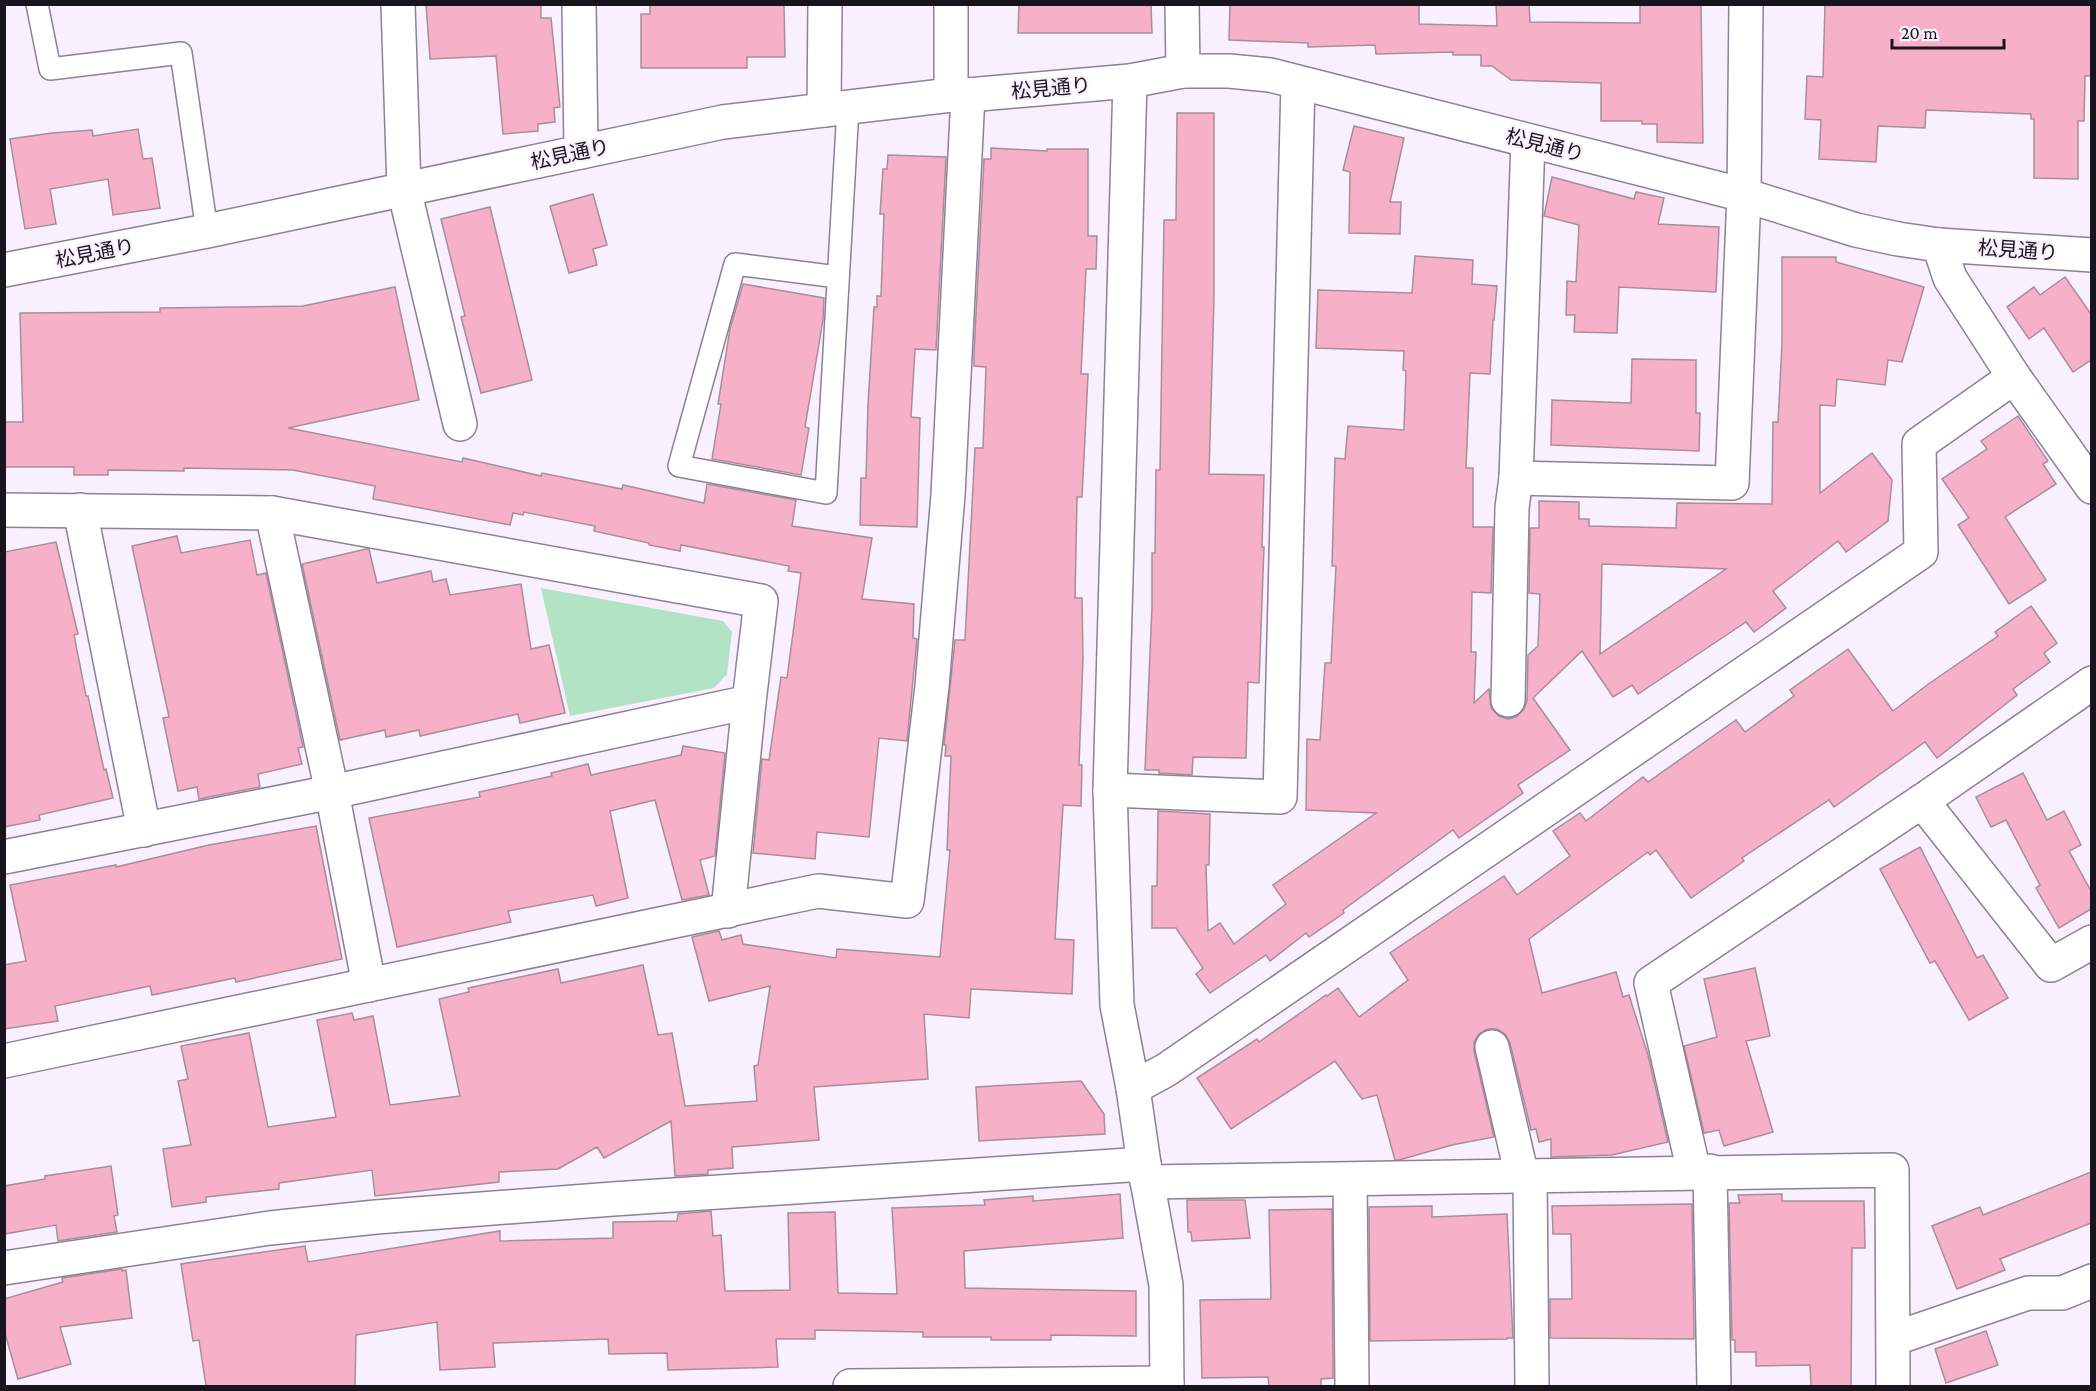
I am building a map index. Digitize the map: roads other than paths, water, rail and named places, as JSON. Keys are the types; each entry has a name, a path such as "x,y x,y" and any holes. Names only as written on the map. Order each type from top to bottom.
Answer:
{"street":[{"path":"398,4 404,189 460,424"},
{"path":"579,4 582,152"},
{"path":"825,4 836,109"},
{"path":"4,1061 818,891 907,901 932,686 948,495 960,95 951,4"},
{"path":"1182,4 1183,71"},
{"path":"1516,478 1732,483 1744,195 1746,4"},
{"name":"松見通り","path":"4,270 207,231 723,122 960,95 1130,81 1183,71 1229,71 1270,75 1744,195 1856,230 1898,239 1939,245 2091,255"},
{"path":"850,1386 1167,1385 1166,1285 1117,1005 1110,790 1130,81"},
{"path":"1110,790 1280,797 1298,83"},
{"path":"1508,700 1512,508 1516,478 1528,141"},
{"path":"1939,245 1950,278 2014,377 2091,487"},
{"path":"1133,1088 1185,1056 1921,552 1918,444 2014,377"},
{"path":"4,510 272,513 761,601 729,911"},
{"path":"81,510 144,830"},
{"path":"272,513 332,792 369,985"},
{"path":"1714,1386 1702,1172 1651,983 1922,801 2091,682"},
{"path":"4,857 332,792 749,702"},
{"path":"1922,801 2051,965 2091,942"},
{"path":"1492,1047 1526,1176 1532,1386"},
{"path":"4,1268 270,1228 376,1217 625,1198 1145,1173 1350,1180 1893,1170 1893,1386"},
{"path":"1350,1180 1352,1386"},
{"path":"1893,1339 2028,1293 2062,1293 2091,1281"}],"lane":[{"path":"37,4 50,69 181,53 207,231"},
{"path":"836,109 838,277 826,493 679,466 735,264 838,277"}]}
